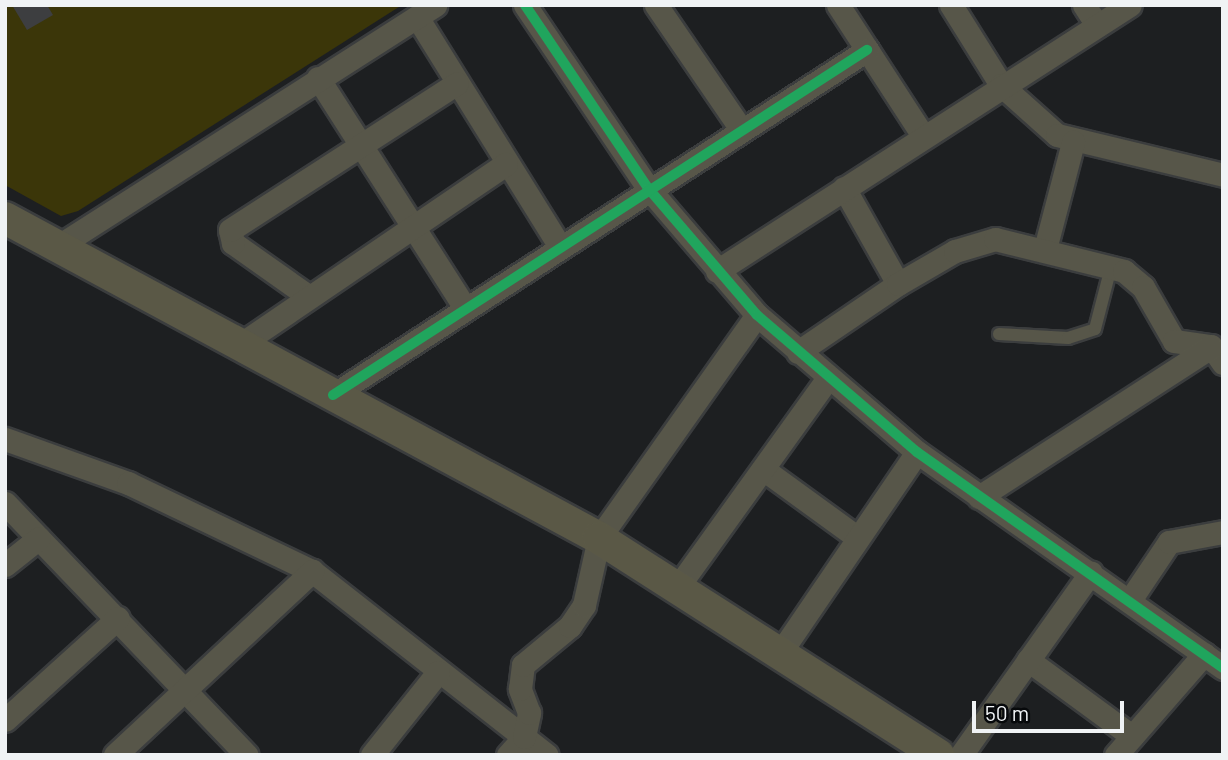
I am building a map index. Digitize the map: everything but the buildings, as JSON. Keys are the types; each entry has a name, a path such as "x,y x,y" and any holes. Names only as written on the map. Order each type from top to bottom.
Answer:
{"main road":[{"path":"5,218 238,346 599,538 938,755"}],"street":[{"path":"525,5 648,188 757,315 917,452 1091,572 1223,668"},
{"path":"656,5 741,129"},
{"path":"838,5 923,136"},
{"path":"951,5 1001,85 1073,142 1223,174"},
{"path":"1084,5 1097,25"},
{"path":"717,271 1001,85 1130,5"},
{"path":"57,247 426,11 457,83 559,245"},
{"path":"333,395 559,245 867,50"},
{"path":"318,78 465,308"},
{"path":"308,296 233,243 230,230 358,141 457,83"},
{"path":"1045,249 1073,142"},
{"path":"238,346 410,225 506,164"},
{"path":"844,188 898,284"},
{"path":"798,352 898,284 980,242 1045,249 1111,267 1143,287 1174,341 1219,350"},
{"path":"508,755 524,737 529,713 520,689 523,665 570,626 584,605 599,538 757,315"},
{"path":"979,497 1219,350"},
{"path":"677,588 828,378"},
{"path":"5,439 116,478 312,570 438,672 547,755"},
{"path":"780,653 917,452"},
{"path":"763,469 858,538"},
{"path":"5,503 247,755"},
{"path":"1130,600 1169,542 1223,532"},
{"path":"5,565 39,538"},
{"path":"115,755 312,570"},
{"path":"961,755 1091,572"},
{"path":"5,720 118,618"},
{"path":"1116,755 1203,654"},
{"path":"1028,660 1132,736"},
{"path":"372,755 438,672"}],"lane":[{"path":"999,334 1068,338 1095,329 1111,267"}],"shaded area":[{"path":"5,5 402,5 78,211 61,216 5,185"}],"cycle path":[{"path":"525,5 648,188 757,315 917,452 1223,668"},
{"path":"333,395 867,50"}]}
